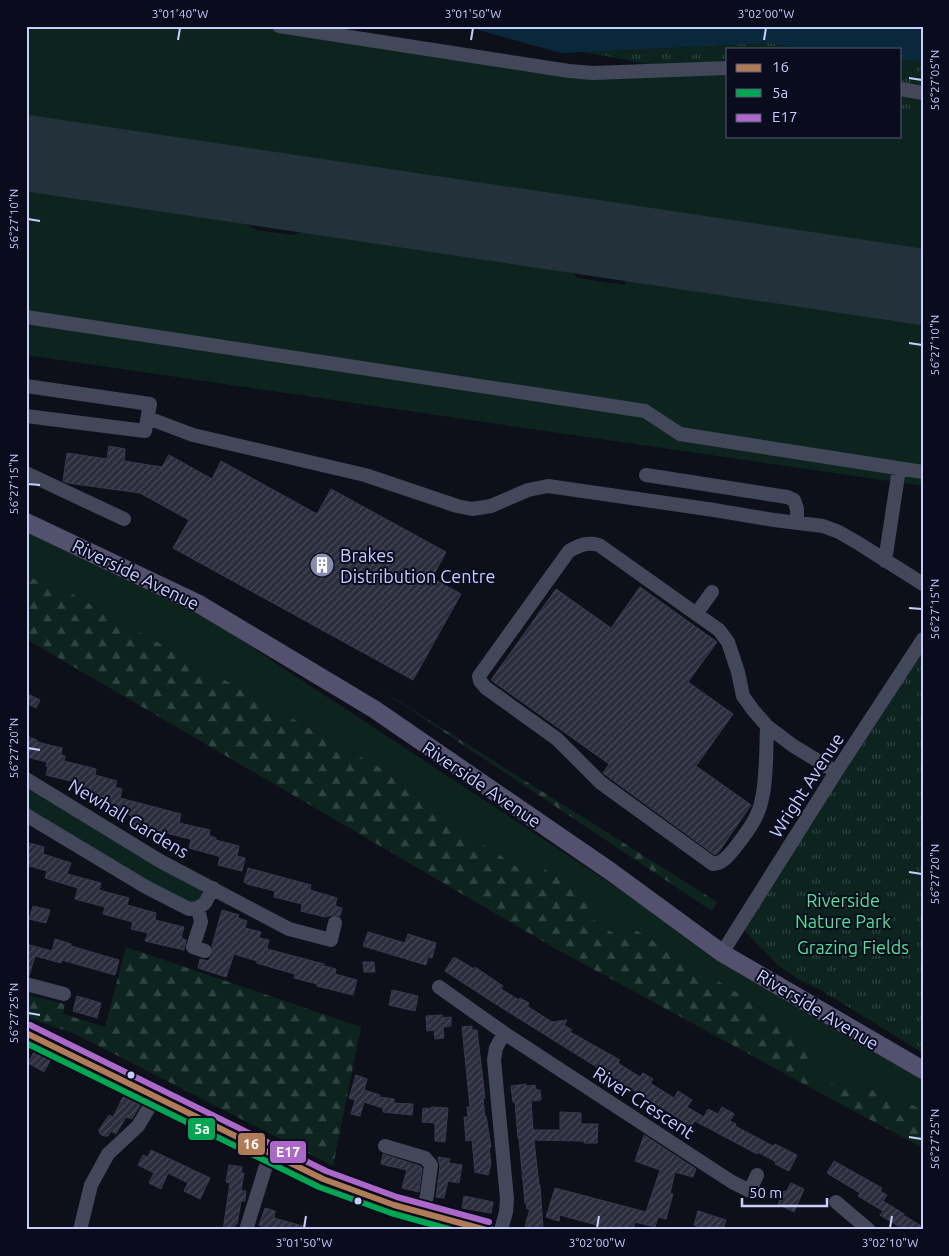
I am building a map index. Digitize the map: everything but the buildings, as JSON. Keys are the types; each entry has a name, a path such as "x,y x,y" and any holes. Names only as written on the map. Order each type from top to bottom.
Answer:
{"main road":[{"name":"Riverside Avenue","path":"26,522 200,604 374,710 610,871 722,953 923,1070"}],"street":[{"path":"279,26 569,71 593,73 726,68"},
{"path":"902,90 923,93"},
{"path":"26,317 645,411 680,434 923,472"},
{"path":"26,386 150,404 145,432 26,416"},
{"path":"148,418 193,435 365,475 457,506 472,509 490,506 528,490 548,486 823,526 839,532 923,584"},
{"path":"885,561 899,468"},
{"path":"26,473 124,519"},
{"path":"646,475 787,497 794,500 797,509 797,522"},
{"path":"767,726 761,804 755,819 741,841 723,861 713,864 601,783 557,739 486,688 480,682 479,676 569,551 579,545 589,543 598,545 719,630 728,642 738,672 742,696 767,726 792,745 836,772"},
{"path":"696,614 712,592"},
{"name":"Wright Avenue","path":"722,953 836,772 923,640"},
{"name":"Newhall Gardens","path":"26,779 160,861 289,929 331,940 336,923"},
{"path":"26,815 146,888 189,909 198,908 205,903 213,888"},
{"path":"198,908 201,922 193,947 206,951"},
{"path":"26,984 64,994"},
{"name":"River Crescent","path":"439,987 504,1033 732,1182 750,1191 757,1175"},
{"path":"26,1033 323,1179 394,1205 486,1230"},
{"path":"501,1230 507,1199 494,1060 496,1048 504,1033"},
{"path":"80,1230 91,1185 108,1154 138,1126 156,1096"},
{"path":"384,1146 424,1158 431,1165 427,1195 422,1212"},
{"path":"246,1230 270,1153"},
{"path":"836,1202 869,1230"},
{"path":"847,1230 856,1218"}],"green space":[{"path":"26,26 263,26 568,75 726,72 726,138 902,138 902,92 923,96 923,259 26,125"},
{"path":"465,26 923,26 923,116 902,112 902,48 726,48 726,79 584,52 561,53"},
{"path":"26,177 237,210 249,226 257,230 294,235 316,223 562,259 577,278 625,285 628,272 636,270 923,311 923,486 26,355"},
{"path":"26,530 192,608 592,871 712,953 923,1080 923,1111 893,1094 832,1083 824,1095 813,1089 814,1046 739,994 631,927 622,939 443,817 382,769 58,586 26,577"},
{"path":"26,577 58,586 382,769 443,817 585,913 543,878 544,870 549,867 606,907 591,918 622,939 631,927 739,994 814,1046 813,1089 558,950 26,639"},
{"name":"Riverside Nature Park","path":"923,639 923,1053 819,989 799,980 778,965 739,925"},
{"path":"375,686 717,902 712,911"},
{"path":"26,786 200,888 203,895 199,903 190,905 26,810"},
{"path":"126,947 361,1027 333,1166 73,1033 26,1017 26,994 65,1004 63,1014 105,1027"},
{"path":"831,1083 893,1094 923,1111 923,1148 824,1095"}],"water":[{"path":"465,26 923,26 923,61 902,60 902,48 796,48 768,43 561,53"}],"runway":[{"path":"26,153 923,287"}],"transit line":[{"name":"E17","path":"30,1025 326,1171 397,1197 489,1222"},
{"name":"16","path":"26,1033 323,1179 394,1205 486,1230"},
{"name":"5a","path":"26,1043 319,1187 391,1213 452,1230"}],"place":[{"name":"Brakes Distribution Centre","path":"322,565"}],"park label":[{"name":"Grazing Fields","path":"853,947"}]}
